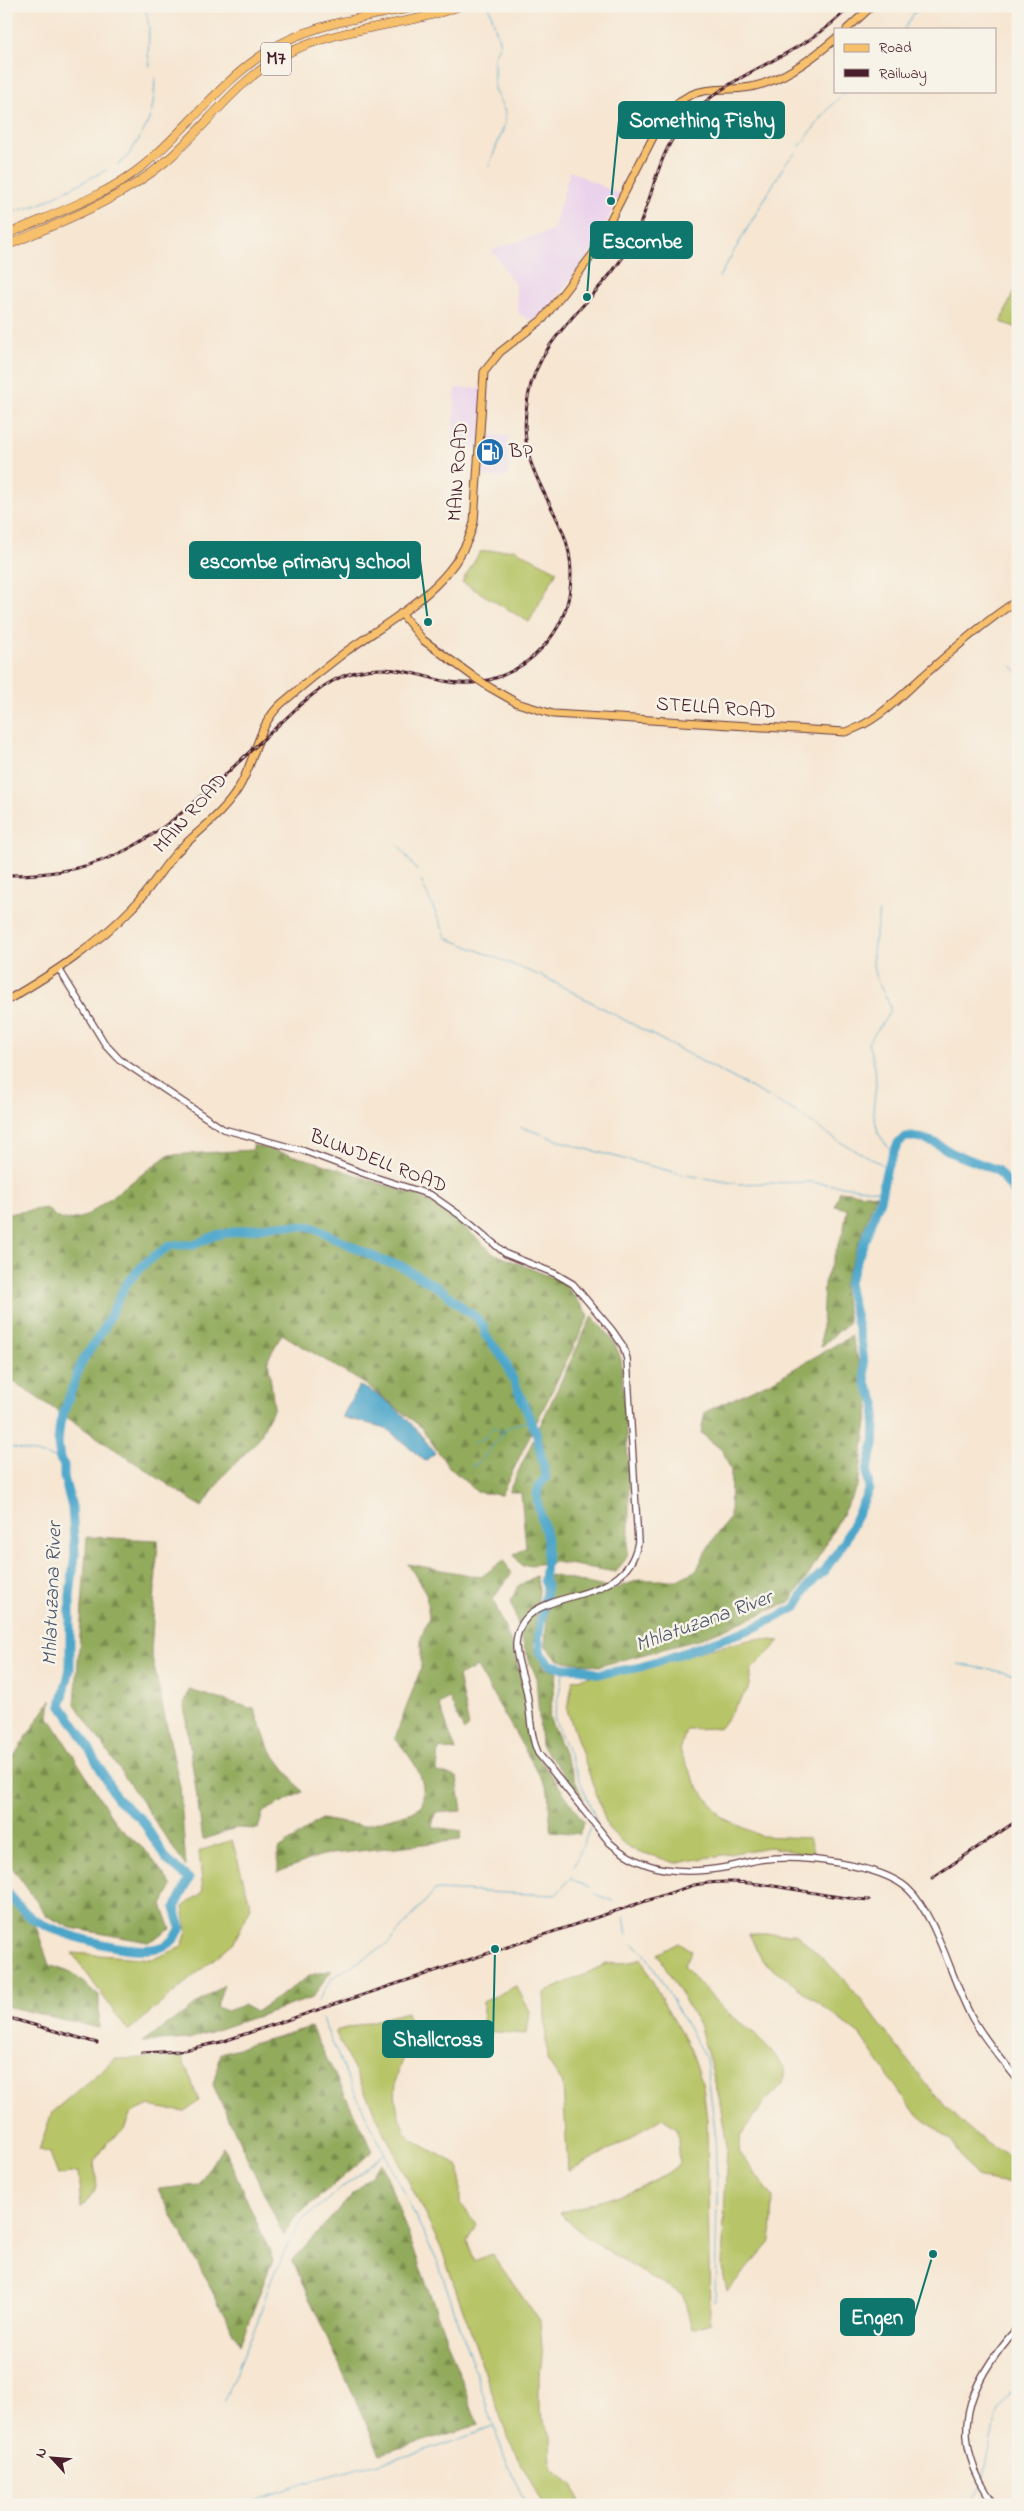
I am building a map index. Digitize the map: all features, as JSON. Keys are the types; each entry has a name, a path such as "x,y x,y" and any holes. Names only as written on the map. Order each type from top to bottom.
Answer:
{"highway":[{"name":"M7","path":"6,235 128,177 168,144 237,74 280,44 333,24 422,6"},
{"name":"M7","path":"6,246 119,194 132,186 165,162 247,80 281,56 329,37 430,16 460,6"}],"main road":[{"path":"848,28 872,6"},
{"name":"MAIN ROAD","path":"6,1001 59,969 84,951 127,913 176,854 229,802 247,771 262,730 276,709 328,665 401,613 442,579 472,530 475,516 484,372 500,352 546,315 593,254 665,114 680,100 696,92 751,86 771,81 800,64 834,40"},
{"name":"STELLA ROAD","path":"401,613 423,640 488,687 517,703 553,714 845,732 858,727 886,708 952,652 1018,600"}],"street":[{"name":"BLUNDELL ROAD","path":"59,969 109,1050 209,1120 231,1132 304,1151 368,1175 431,1195 461,1216 506,1254 556,1274 581,1292 618,1338 627,1359 638,1542 632,1562 620,1577 610,1584 535,1610 521,1627 516,1647 528,1699 534,1744 545,1764 610,1843 636,1862 661,1870 707,1870 779,1858 864,1868 889,1876 907,1888 922,1906 971,2014 1018,2080"},
{"path":"995,2505 971,2461 967,2424 973,2394 984,2370 1018,2327"}],"shaded area":[{"path":"570,171 620,195 589,255 542,317 534,321 519,314 515,285 492,250 553,230"},
{"path":"456,388 489,388 486,435 508,436 508,473 505,478 483,476 485,448 452,447"}],"green space":[{"path":"1018,281 1018,328 1001,322"},
{"path":"514,549 557,571 529,622 462,582 480,552"},
{"path":"253,1145 320,1163 421,1197 454,1218 493,1253 563,1282 589,1315 501,1495 477,1492 449,1467 420,1426 365,1384 282,1334 268,1359 274,1407 258,1440 223,1476 202,1507 6,1377 6,1214 47,1208 55,1216 65,1220 80,1218 86,1216 168,1155 253,1150"},
{"path":"840,1191 876,1195 843,1285 849,1322 821,1347 824,1283 844,1229 847,1209 835,1206"},
{"path":"592,1316 614,1342 621,1359 629,1475 627,1557 616,1572 555,1562 522,1566 514,1555 526,1547 521,1493 509,1491"},
{"path":"851,1336 870,1401 858,1485 810,1573 790,1602 697,1640 599,1666 558,1660 545,1645 550,1575 614,1589 639,1580 677,1580 697,1570 711,1542 730,1518 731,1471 723,1451 701,1433 705,1412 778,1378"},
{"path":"87,1537 158,1540 151,1653 180,1787 186,1867 75,1704"},
{"path":"504,1560 511,1574 493,1599 514,1651 528,1703 532,1748 584,1822 579,1834 551,1831 548,1790 477,1667 458,1676 469,1727 464,1731 449,1698 439,1704 456,1751 439,1748 437,1772 457,1777 462,1811 435,1813 432,1827 462,1831 460,1840 322,1855 278,1872 278,1850 321,1819 362,1826 413,1812 422,1805 423,1786 421,1777 413,1761 395,1738 421,1668 421,1638 429,1617 426,1593 408,1564 481,1577"},
{"path":"536,1576 539,1590 533,1645 545,1668 557,1672 549,1717 583,1799 541,1745 536,1676 526,1653 511,1601 518,1586"},
{"path":"754,1639 780,1641 752,1669 748,1689 720,1728 686,1729 680,1751 695,1782 721,1817 761,1836 809,1838 814,1855 769,1847 676,1863 628,1848 608,1828 567,1710 573,1680"},
{"path":"189,1690 254,1709 269,1748 302,1792 263,1812 258,1829 235,1828 203,1840 184,1706"},
{"path":"51,1700 49,1717 117,1825 148,1853 172,1886 162,1905 171,1929 148,1942 71,1928 47,1916 6,1859 6,1768"},
{"path":"232,1840 251,1907 234,1942 128,2031 72,1953 153,1959 182,1947 187,1931 183,1907 203,1892 199,1851"},
{"path":"6,1893 37,1929 49,1965 72,1973 99,1996 99,2028 6,2006"},
{"path":"749,1934 796,1934 821,1957 863,2002 924,2082 947,2107 970,2130 994,2147 1018,2158 1018,2184 976,2177 951,2141 912,2110 860,2035 762,1960"},
{"path":"679,1943 692,1951 683,1966 727,2013 754,2033 785,2067 783,2084 763,2104 741,2136 739,2153 773,2197 771,2241 727,2291 722,2267 727,2147 719,2097 700,2027 658,1954"},
{"path":"641,1958 662,2000 691,2049 703,2086 707,2120 710,2323 692,2329 683,2295 618,2258 588,2238 560,2213 623,2194 653,2182 680,2163 677,2128 662,2118 624,2142 568,2171 563,2084 547,2060 544,1993 606,1964 631,1962"},
{"path":"332,1970 312,1998 189,2039 142,2042 224,1985 216,2007 226,2011 243,2005 256,2012 311,1975"},
{"path":"516,1986 530,2011 527,2034 483,2031 483,2002"},
{"path":"407,2012 414,2038 403,2058 397,2078 396,2100 401,2122 408,2136 460,2168 460,2203 477,2225 467,2241 475,2261 492,2254 540,2322 542,2347 539,2375 539,2409 551,2437 552,2469 574,2486 580,2505 543,2505 508,2438 442,2250 335,2031"},
{"path":"311,2027 373,2151 292,2220 284,2236 213,2085 221,2053"},
{"path":"182,2057 199,2101 185,2112 147,2106 130,2114 124,2130 108,2142 94,2162 97,2187 81,2209 78,2172 58,2175 50,2153 39,2150 52,2112 115,2059"},
{"path":"223,2146 273,2259 240,2344 158,2189 198,2185"},
{"path":"382,2163 478,2425 380,2454 292,2260"}],"water":[{"path":"359,1386 382,1397 392,1405 411,1423 435,1453 425,1461 386,1428 342,1417"}],"waterway":[{"path":"145,6 149,27 148,55 150,66"},
{"path":"489,6 500,44 494,56 494,89 505,112 505,124 489,166"},
{"path":"905,28 914,13 924,6"},
{"path":"117,165 129,154 149,120 153,105 155,78"},
{"path":"800,146 830,107 845,92"},
{"path":"719,277 785,164 796,152"},
{"path":"6,214 38,205 106,170"},
{"path":"1013,666 1018,673"},
{"path":"399,846 417,871"},
{"path":"421,881 447,938 546,978 793,1110 838,1141 887,1167"},
{"path":"879,912 873,952 873,967 876,979 890,1010 868,1043 875,1066 876,1085 873,1110 878,1133 893,1154"},
{"path":"521,1127 575,1146 681,1174 739,1184 809,1182 882,1191"},
{"name":"Mhlatuzana River","path":"6,1891 33,1919 61,1932 103,1944 124,1948 144,1949 161,1947 173,1940 181,1928 175,1908 189,1879 167,1860 142,1820 117,1799 81,1734 61,1705 70,1669 70,1596 75,1554 72,1507 58,1443 60,1423 81,1363 103,1330 126,1284 147,1261 171,1245 194,1245 216,1235 277,1225 312,1227 383,1261 399,1265 442,1290 475,1316 484,1327 485,1335 504,1359 536,1432 546,1478 540,1484 537,1499 547,1541 544,1580 547,1585 538,1638 541,1654 550,1665 564,1668 581,1668 598,1674 637,1668 663,1660 756,1627 795,1608 809,1585 825,1570 845,1541 869,1489 867,1471 874,1445 876,1403 866,1384 862,1346 848,1284 880,1200 887,1167 898,1143 906,1137 917,1137 936,1143 952,1153 997,1170 1018,1197"},
{"path":"474,1443 484,1438 493,1427 503,1432 515,1424 531,1421"},
{"path":"472,1467 485,1456 503,1433"},
{"path":"6,1446 60,1459"},
{"path":"958,1664 1018,1675"},
{"path":"564,1668 554,1718 597,1822"},
{"path":"574,1866 590,1828"},
{"path":"318,2001 332,1978 389,1943 435,1890 556,1895 572,1876"},
{"path":"570,1879 590,1887"},
{"path":"595,1894 613,1901"},
{"path":"624,1917 627,1935"},
{"path":"633,1944 642,1950 654,1968 706,2059 715,2130 717,2197 715,2302"},
{"path":"322,2019 347,2076 439,2265 504,2456 527,2505"},
{"path":"224,2400 258,2321 271,2280 300,2222 384,2154"},
{"path":"983,2480 998,2412 1018,2384"},
{"path":"255,2500 317,2479 429,2450 493,2427"},
{"path":"971,2505 981,2486"}],"railway":[{"path":"6,875 42,874 73,869 102,861 152,835 200,797 301,704 320,689 348,674 367,670 390,669 444,681 472,683 485,681 511,671 534,656 544,646 561,621 570,592 571,577 568,547 555,514 533,469 525,429 528,397 535,374 545,353 574,315 621,260 641,222 664,155 672,139 683,124 715,94 813,37 850,6"},
{"path":"932,1878 1018,1820"},
{"path":"142,2053 179,2051 221,2042 694,1885 738,1882 869,1900"},
{"path":"6,2017 97,2043"}],"place":[{"name":"Something Fishy","path":"611,201"},
{"name":"Escombe","path":"587,297"},
{"name":"BP","path":"490,452"},
{"name":"escombe primary school","path":"428,622"},
{"name":"Shallcross","path":"495,1949"},
{"name":"Engen","path":"933,2254"}]}
